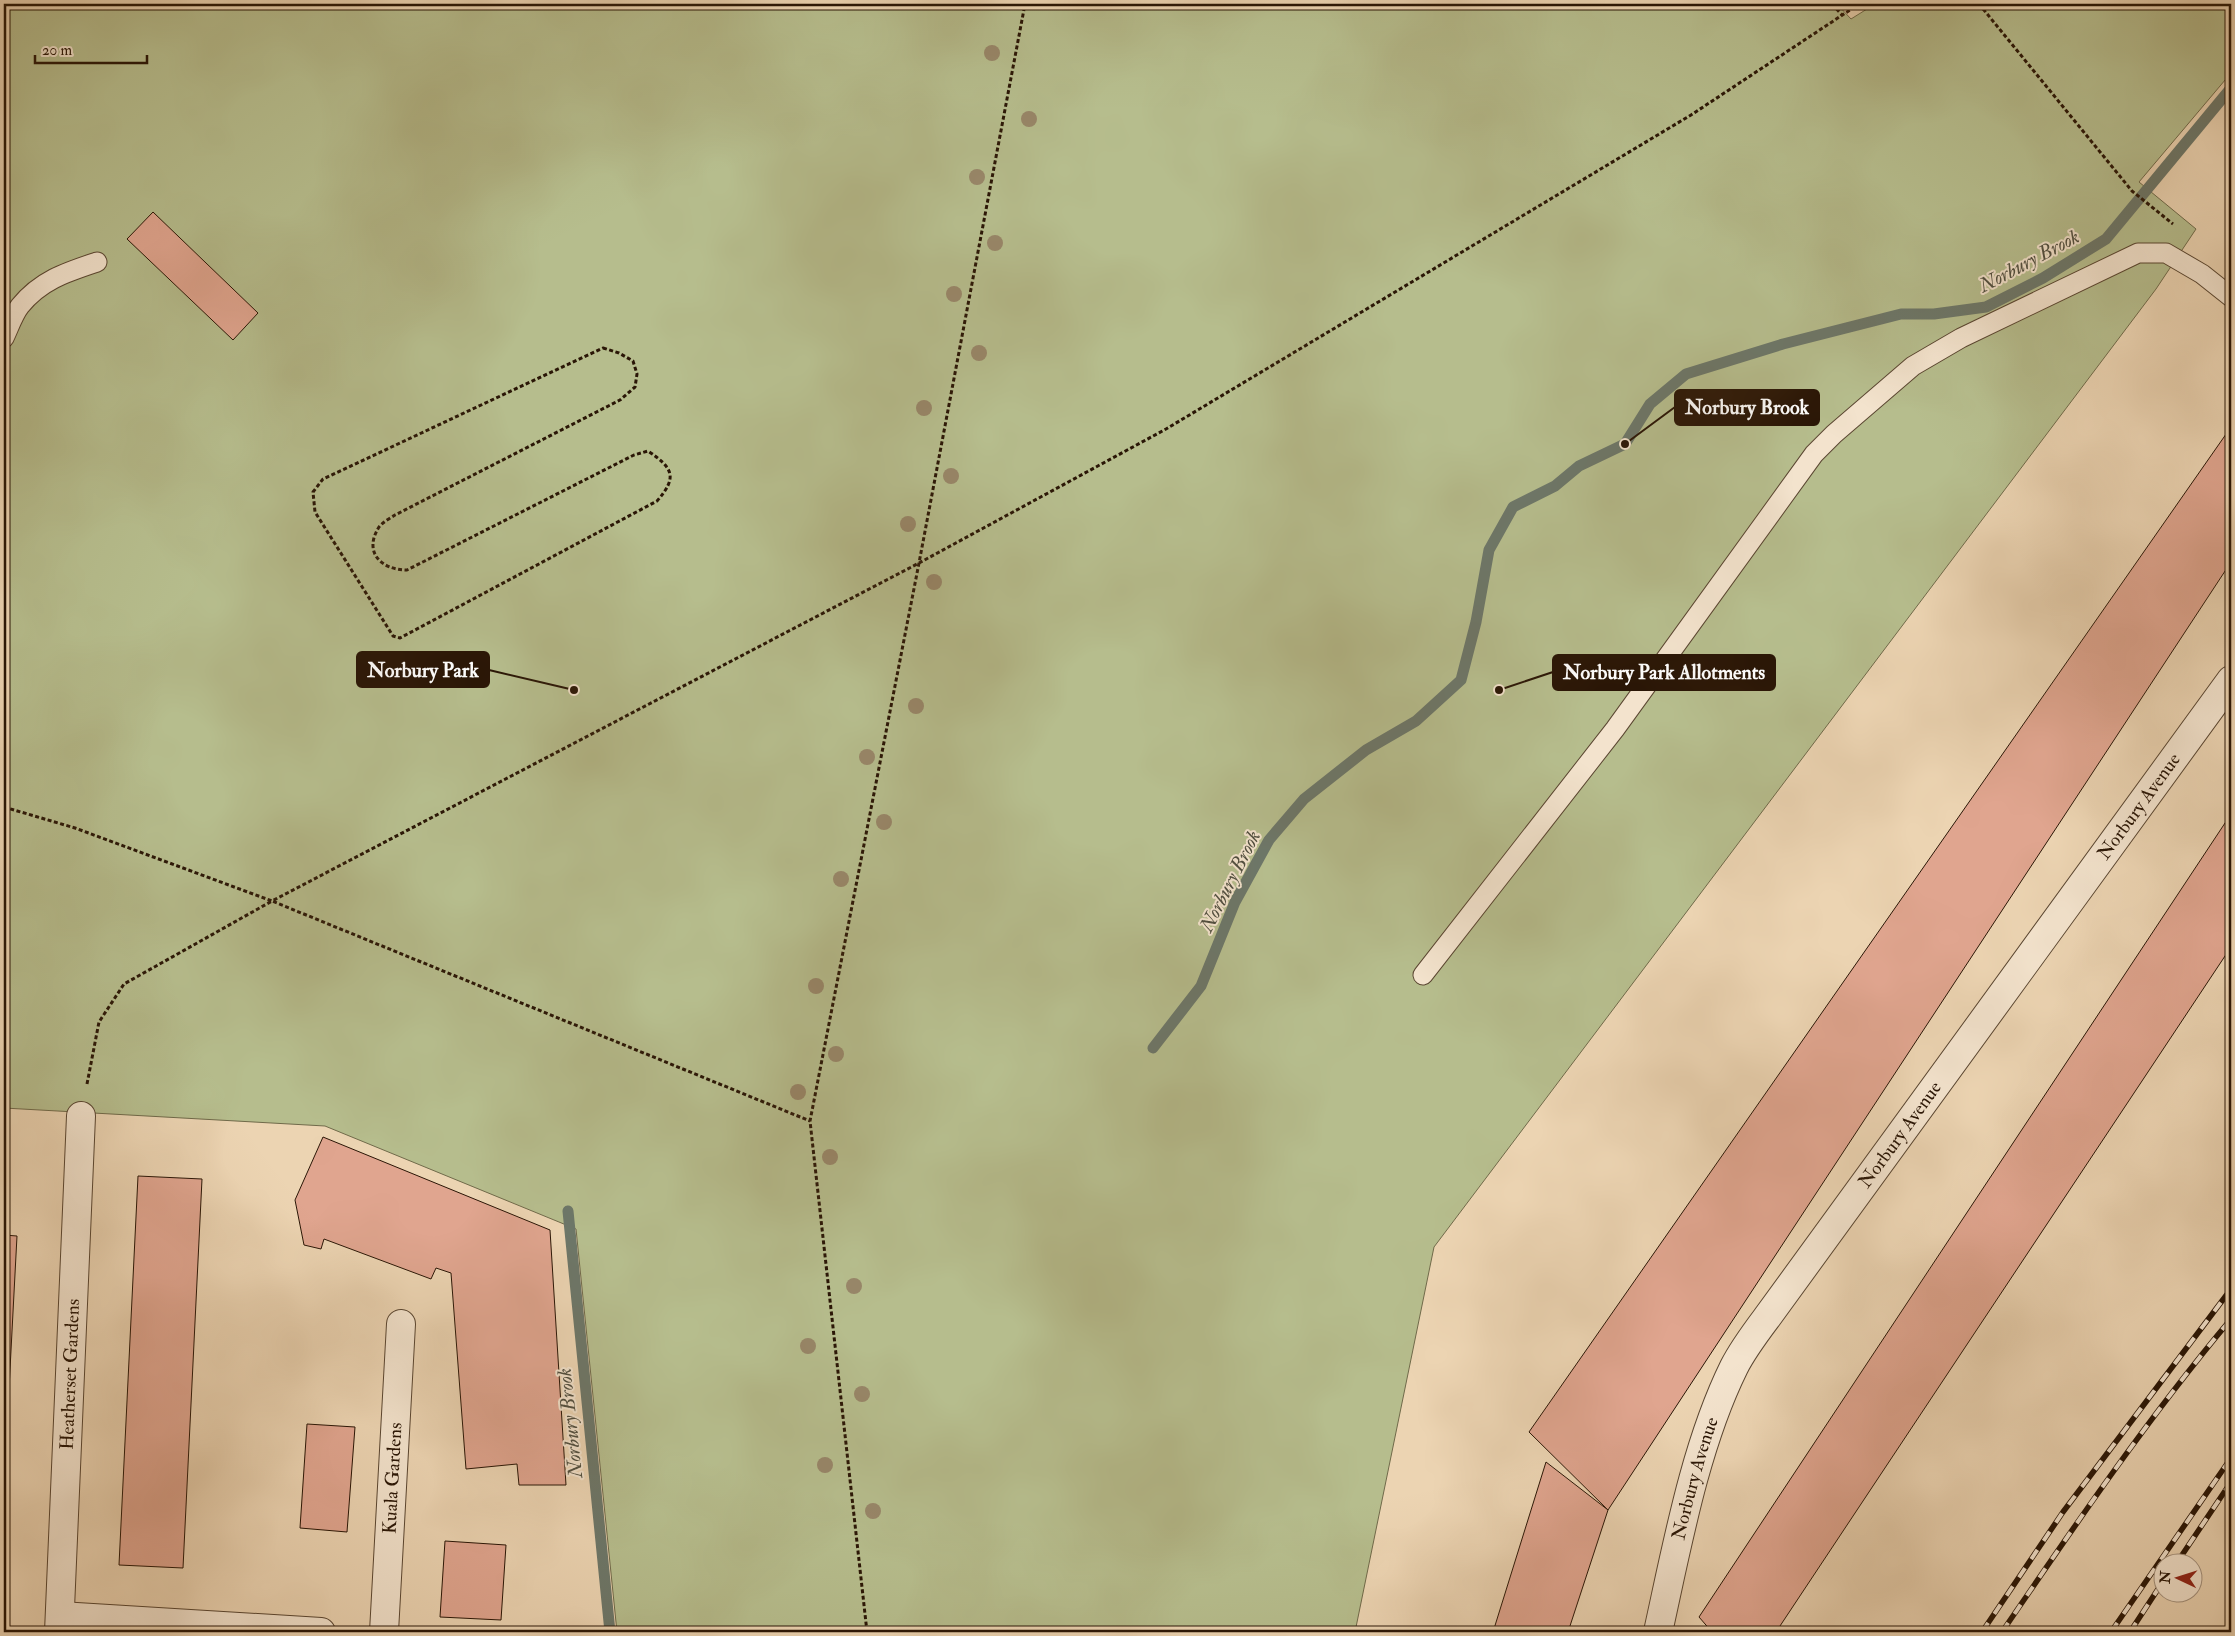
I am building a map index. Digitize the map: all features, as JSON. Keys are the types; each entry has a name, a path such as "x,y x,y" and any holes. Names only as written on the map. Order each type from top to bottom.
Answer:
{"street":[{"name":"Norbury Avenue","path":"1658,1632 1684,1513 1716,1407 1735,1364 2231,680"},
{"name":"Heatherset Gardens","path":"59,1624 81,1116"},
{"name":"Kuala Gardens","path":"384,1632 401,1324"},
{"path":"59,1624 321,1632"}],"lane":[{"path":"1423,975 1615,729 1814,454 1887,386 1913,366 1961,338 2138,253 2166,253 2202,274 2231,297"},
{"path":"4,338 19,307 36,290 56,276 98,262"}],"path":[{"path":"867,1632 810,1121 919,563 1025,4"},
{"path":"1832,4 1842,16"},
{"path":"81,1116 98,1022 124,984 272,902 919,563 1166,429 1691,115 1860,4"},
{"path":"1979,4 2132,191 2178,228"},
{"path":"603,348 619,352 633,361 637,374 635,387 620,400 395,515 380,525 374,538 372,549 379,560 392,570 407,570 634,455 648,451 665,462 669,468 671,473 669,487 657,501 400,638 393,636 388,631 315,512 313,492 323,479 603,348"},
{"path":"4,807 75,828 272,902 810,1121"}],"green space":[{"path":"4,4 1837,4 1851,19 1875,4 2231,4 2231,73 2139,182 2196,229 2156,289 1434,1247 1355,1632 617,1632 576,1229 325,1126 4,1108"}],"building":[{"path":"153,212 258,313 233,340 127,239"},
{"path":"2231,427 2231,562 1608,1510 1529,1432"},
{"path":"2231,814 2231,947 1776,1632 1712,1632 1699,1617"},
{"path":"323,1137 550,1230 566,1485 519,1485 517,1464 466,1469 451,1273 436,1268 431,1279 324,1239 321,1249 304,1245 295,1200"},
{"path":"138,1176 202,1179 183,1568 119,1565"},
{"path":"4,1235 17,1236 4,1484"},
{"path":"307,1424 355,1427 347,1532 300,1528"},
{"path":"1546,1462 1608,1510 1568,1632 1493,1632"},
{"path":"445,1541 506,1545 501,1620 440,1617"}],"waterway":[{"name":"Norbury Brook","path":"1153,1048 1201,986 1235,902 1269,840 1304,799 1366,750 1416,721 1461,680 1476,622 1489,550 1513,507 1555,486 1579,466 1625,444 1650,404 1686,374 1783,344 1901,314 1934,314 1986,307 2043,278 2106,239 2231,88"},
{"name":"Norbury Brook","path":"568,1211 610,1632"}],"railway":[{"path":"1982,1632 2063,1512 2231,1289"},
{"path":"2002,1632 2141,1433 2231,1319"},
{"path":"2111,1632 2231,1458"},
{"path":"2183,1554 2231,1482"},
{"path":"2130,1632 2152,1598"}],"place":[{"name":"Norbury Brook","path":"1625,444"},
{"name":"Norbury Park","path":"574,690"},
{"name":"Norbury Park Allotments","path":"1499,690"}]}
